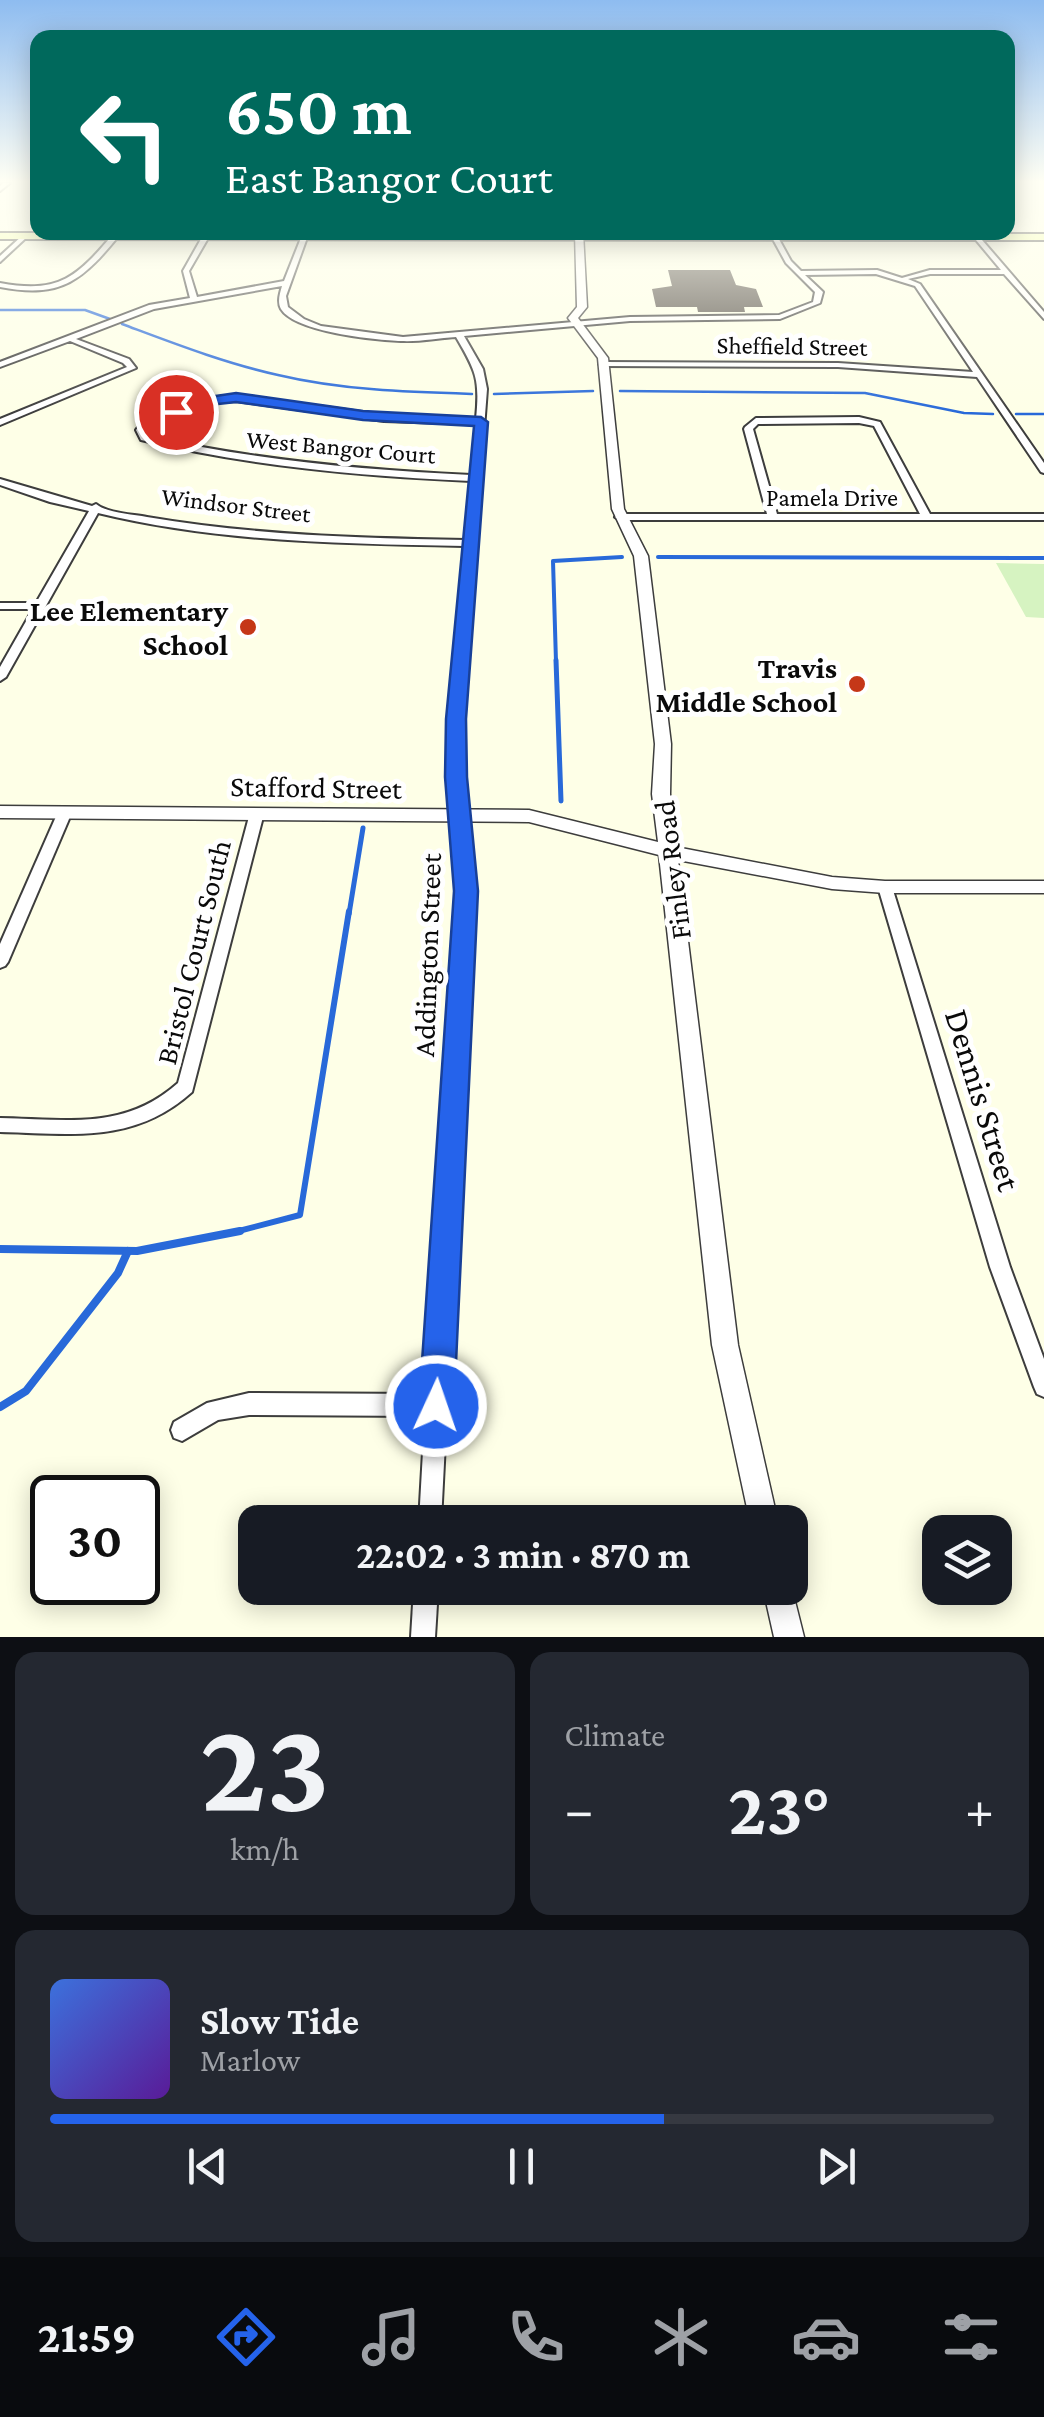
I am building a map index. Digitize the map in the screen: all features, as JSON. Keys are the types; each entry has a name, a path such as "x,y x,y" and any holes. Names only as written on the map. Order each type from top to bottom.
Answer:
{"street":[{"path":"0,285 33,289 76,279 94,259"},
{"path":"192,259 186,271 193,298"},
{"path":"296,259 282,296 284,308 292,316 320,328 376,338 460,336 652,318 788,316 808,309 820,296 787,259"},
{"path":"578,324 573,318 582,307 580,259"},
{"path":"996,259 1044,316"},
{"path":"799,272 877,272 918,285 1044,470"},
{"path":"905,278 930,272 1006,272"},
{"path":"0,365 73,340 152,306 287,283"},
{"name":"Finley Road","path":"578,324 600,352 620,517 641,556 662,744 661,794 724,1345 760,1505"},
{"name":"Addington Street","path":"431,1505 466,891 456,777 456,719 483,381 460,336"},
{"path":"0,422 132,368 126,361 73,340"},
{"name":"Sheffield Street","path":"603,364 838,365 979,375"},
{"name":"West Bangor Court","path":"476,478 348,472 256,462 144,438 140,430 146,423 222,398 370,416 481,422"},
{"path":"773,517 748,428 756,422 785,420 877,424 927,516"},
{"name":"Windsor Street","path":"1,483 96,508 286,536 471,543"},
{"path":"0,677 96,508"},
{"name":"Pamela Drive","path":"620,517 1044,516"},
{"path":"0,606 40,606"},
{"name":"Stafford Street","path":"0,812 548,818 668,851 776,874 884,887 1044,887"},
{"path":"0,962 65,812"},
{"name":"Bristol Court South","path":"0,1125 102,1125 140,1120 171,1104 186,1087 257,813"},
{"name":"Dennis Street","path":"884,887 1005,1282 1044,1387"},
{"path":"182,1430 214,1410 249,1404 436,1406"},
{"path":"423,1637 425,1605"},
{"path":"782,1605 789,1637"}],"green space":[{"path":"996,563 1044,564 1044,618 1026,617"}],"building":[{"path":"668,270 730,270 736,285 756,289 763,307 744,307 745,312 698,312 697,307 656,307 652,289 672,286"}],"waterway":[{"path":"0,310 85,310 110,319"},
{"path":"122,324 218,359 302,380 374,389 472,394"},
{"path":"494,394 593,391"},
{"path":"620,391 865,393 964,413 993,414"},
{"path":"1016,414 1044,414"},
{"path":"556,662 553,561 622,557"},
{"path":"658,557 1044,558"},
{"path":"556,660 561,801"},
{"path":"349,914 363,828"},
{"path":"235,1232 300,1215 349,911"},
{"path":"235,1232 240,1231"},
{"path":"0,1249 137,1251 235,1232"},
{"path":"0,1407 26,1391 118,1273 128,1251"}],"place":[{"name":"Lee Elementary School","path":"248,627"},
{"name":"Travis Middle School","path":"857,684"}],"route":[{"path":"176,412 207,401 236,398 363,416 481,422 456,719 456,777 466,856 466,891 436,1406"}]}
